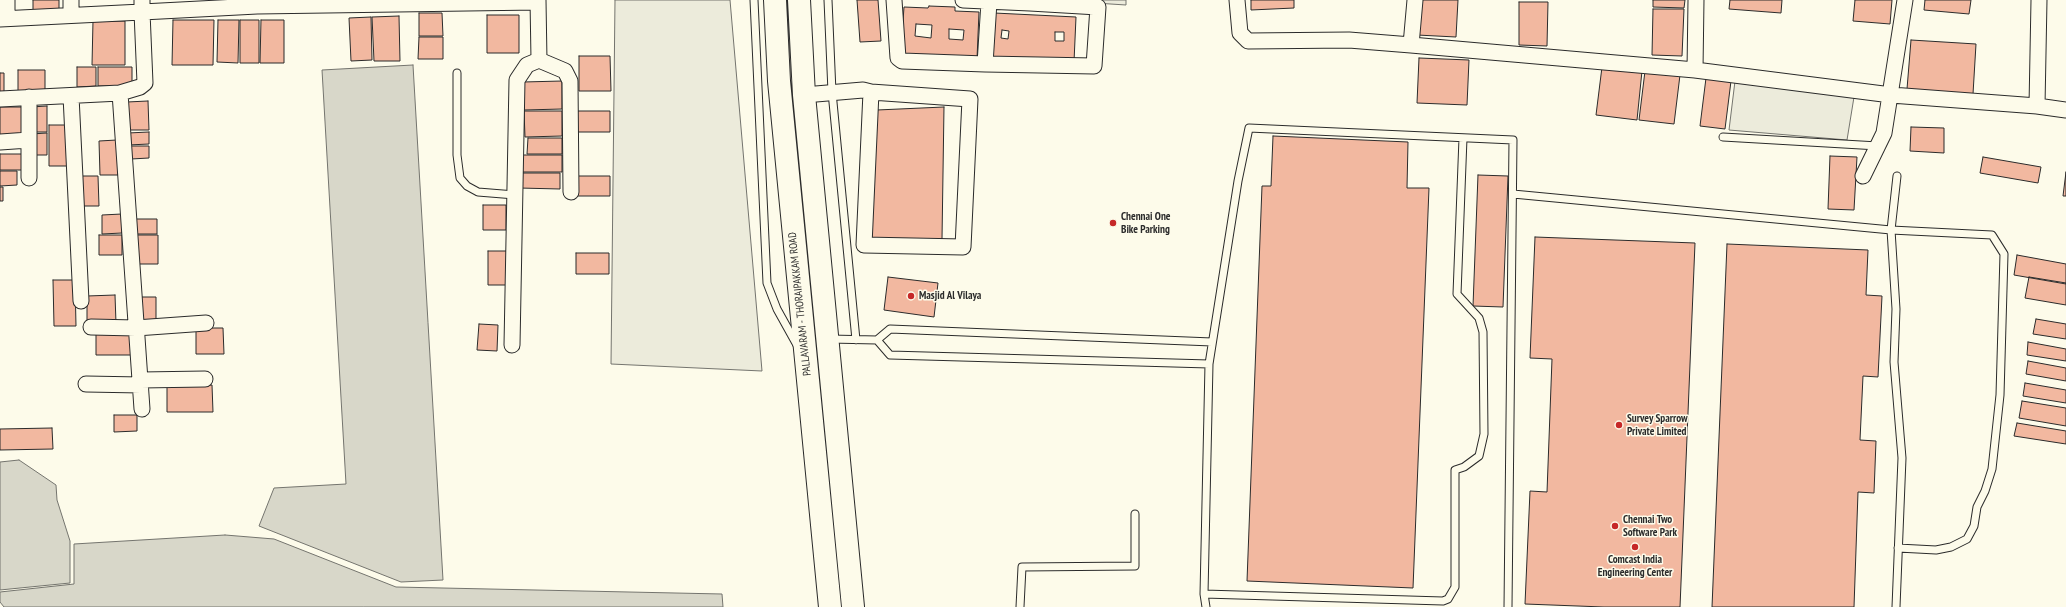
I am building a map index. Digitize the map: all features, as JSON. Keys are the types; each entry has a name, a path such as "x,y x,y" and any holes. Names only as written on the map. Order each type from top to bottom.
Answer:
{"main road":[{"name":"PALLAVARAM - THORAIPAKKAM ROAD","path":"775,0 779,81 830,607"},
{"path":"799,0 804,95 853,607"}],"street":[{"path":"7,0 3,19 71,15 142,6 257,3 537,1 539,60"},
{"path":"71,0 71,15"},
{"path":"894,0 898,58 902,61 1094,66 1098,7 1030,2 989,2 963,0"},
{"path":"1237,0 1240,33 1248,42 1349,40 1411,45 1695,70 1891,95 2037,106 2066,110"},
{"path":"1411,45 1415,0"},
{"path":"1695,70 1696,0"},
{"path":"1863,176 1884,133 1905,0"},
{"path":"2037,106 2039,0"},
{"path":"985,64 989,2"},
{"path":"0,98 120,93 140,87 144,84 142,6"},
{"path":"512,345 517,80 527,65 539,60 565,71 570,81 571,192"},
{"path":"804,95 863,90 871,92 970,99 963,247 864,245 871,92"},
{"path":"120,93 142,409"},
{"path":"71,96 82,301"},
{"path":"29,97 29,178"},
{"path":"0,142 29,140"},
{"path":"91,327 136,328 206,323"},
{"path":"86,384 205,379"}],"lane":[{"path":"754,0 768,283 777,309 806,359"},
{"path":"828,0 832,92 856,340"},
{"path":"457,73 457,155 460,178 467,186 478,192 515,195"},
{"path":"1206,607 1204,594 1209,364 1238,181 1249,128 1513,140 1508,607"},
{"path":"1723,137 1878,146"},
{"path":"1204,594 1443,601 1448,599 1455,587 1455,470 1464,467 1479,456 1484,434 1483,332 1479,318 1457,294 1463,138"},
{"path":"1896,607 1902,458 1894,362 1896,309 1891,230 1897,176"},
{"path":"1513,194 1891,230 1992,235 2004,254 2000,395 1992,469 1985,491 1977,507 1974,526 1967,539 1951,548 1936,550 1898,548"},
{"path":"828,339 877,340 890,329 1212,342"},
{"path":"877,340 890,355 1209,364"},
{"path":"1020,607 1022,567 1135,566 1135,514"}],"shaded area":[{"path":"615,0 730,0 762,371 611,364"},
{"path":"1049,0 1126,0 1126,5"},
{"path":"413,65 443,580 401,582 259,526 274,488 346,484 322,70"},
{"path":"1735,81 1854,97 1847,140 1729,130"},
{"path":"19,460 56,485 57,500 70,541 70,583 0,590 0,462"},
{"path":"225,535 274,539 396,587 722,594 723,607 4,607 0,602 0,592 74,584 74,544"}],"building":[{"path":"33,0 59,0 59,10 33,10"},
{"path":"857,0 878,0 881,41 860,42"},
{"path":"1251,0 1294,0 1294,8 1251,10"},
{"path":"1419,0 1458,0 1456,37 1417,35"},
{"path":"1653,0 1685,0 1684,8 1653,7"},
{"path":"1730,0 1782,0 1781,13 1729,9"},
{"path":"1855,0 1892,0 1890,24 1853,21"},
{"path":"1925,0 1971,0 1969,14 1924,10"},
{"path":"1519,2 1548,2 1547,46 1519,45"},
{"path":"929,6 955,7 955,11 979,12 977,59 899,55 900,21 903,21 904,7 928,8","holes":["916,24 932,25 931,38 915,36","949,29 964,30 963,40 949,39"]},
{"path":"1653,9 1684,9 1682,56 1652,55"},
{"path":"419,13 442,13 443,36 419,36"},
{"path":"994,13 1076,17 1074,62 993,57","holes":["1002,30 1009,31 1008,39 1001,38","1055,32 1064,32 1064,41 1055,41"]},
{"path":"487,15 519,15 519,53 487,53"},
{"path":"399,16 400,61 374,61 372,17"},
{"path":"371,17 372,60 351,61 349,18"},
{"path":"173,20 214,20 213,65 172,65"},
{"path":"218,20 239,20 238,63 217,62"},
{"path":"240,20 259,20 259,63 240,63"},
{"path":"261,20 284,20 284,63 260,63"},
{"path":"93,21 125,21 125,65 92,65"},
{"path":"419,37 443,37 443,59 418,59"},
{"path":"1911,40 1976,44 1973,94 1907,89"},
{"path":"579,56 610,56 611,91 579,91"},
{"path":"1419,58 1469,60 1467,105 1417,103"},
{"path":"77,67 96,67 96,86 77,87"},
{"path":"98,67 132,67 132,86 98,86"},
{"path":"1602,67 1642,71 1637,120 1596,115"},
{"path":"18,70 45,70 45,92 18,92"},
{"path":"1645,71 1680,75 1674,124 1639,120"},
{"path":"0,73 4,73 4,94 0,94"},
{"path":"1706,78 1731,81 1725,129 1700,126"},
{"path":"562,81 562,109 524,110 523,82"},
{"path":"148,101 149,130 127,130 127,102"},
{"path":"47,106 47,132 31,132 31,107"},
{"path":"0,107 22,107 22,138 0,139"},
{"path":"944,107 942,239 870,239 877,110"},
{"path":"524,111 562,111 562,136 525,137"},
{"path":"576,111 610,111 610,132 576,132"},
{"path":"49,125 69,125 69,166 49,166"},
{"path":"1911,127 1944,128 1944,153 1910,151"},
{"path":"149,132 149,144 128,145 128,133"},
{"path":"47,133 47,155 32,155 31,134"},
{"path":"1273,136 1408,142 1407,188 1429,188 1413,588 1247,581 1262,186 1271,186"},
{"path":"528,138 562,138 562,154 527,154"},
{"path":"117,140 118,175 100,175 99,141"},
{"path":"131,146 149,146 149,158 131,159"},
{"path":"0,154 22,154 22,170 0,170"},
{"path":"518,155 562,155 562,172 518,172"},
{"path":"1830,156 1857,157 1854,210 1828,209"},
{"path":"1983,157 2041,167 2038,183 1980,173"},
{"path":"0,171 17,171 17,185 0,186"},
{"path":"2066,172 2066,196 2063,196"},
{"path":"519,173 560,173 560,189 519,188"},
{"path":"1478,175 1508,176 1503,307 1473,306"},
{"path":"78,176 98,176 99,206 79,206"},
{"path":"574,176 610,176 610,196 574,196"},
{"path":"0,187 3,187 3,201 0,201"},
{"path":"483,205 506,205 506,230 483,230"},
{"path":"122,214 122,233 102,234 102,215"},
{"path":"136,219 157,219 157,234 136,234"},
{"path":"99,235 122,235 122,255 99,255"},
{"path":"134,235 158,235 158,264 134,264"},
{"name":"Survey Sparrow Private Limited","path":"1535,237 1695,243 1680,607 1604,607 1525,604 1530,491 1547,492 1552,359 1530,358"},
{"path":"1727,244 1868,250 1866,295 1882,296 1878,377 1863,376 1860,440 1876,441 1874,493 1858,492 1854,607 1712,607"},
{"path":"488,251 507,251 507,285 488,285"},
{"path":"576,253 609,253 609,274 576,274"},
{"path":"2017,255 2066,264 2066,284 2014,275"},
{"name":"Masjid Al Vilaya","path":"888,277 938,283 934,317 884,310"},
{"path":"2029,277 2066,283 2066,305 2025,298"},
{"path":"53,280 75,280 76,326 54,326"},
{"path":"115,295 116,323 87,323 87,296"},
{"path":"137,297 156,297 156,322 137,322"},
{"path":"2036,319 2066,324 2066,339 2033,334"},
{"path":"479,324 498,325 497,351 477,350"},
{"path":"196,328 223,328 224,354 196,354"},
{"path":"96,331 133,331 134,355 96,355"},
{"path":"2028,342 2066,349 2066,361 2027,355"},
{"path":"2028,361 2066,368 2066,381 2026,374"},
{"path":"2025,383 2066,390 2066,403 2023,396"},
{"path":"167,385 212,385 213,412 167,412"},
{"path":"2022,401 2066,408 2066,426 2019,418"},
{"path":"114,415 137,415 137,431 114,432"},
{"path":"2017,423 2066,431 2066,444 2014,436"},
{"path":"52,428 53,449 0,450 0,429"}],"place":[{"name":"Chennai One Bike Parking","path":"1113,223"},
{"name":"Masjid Al Vilaya","path":"911,296"},
{"name":"Survey Sparrow Private Limited","path":"1619,425"},
{"name":"Chennai Two Software Park","path":"1615,526"},
{"name":"Comcast India Engineering Center","path":"1635,547"}]}
